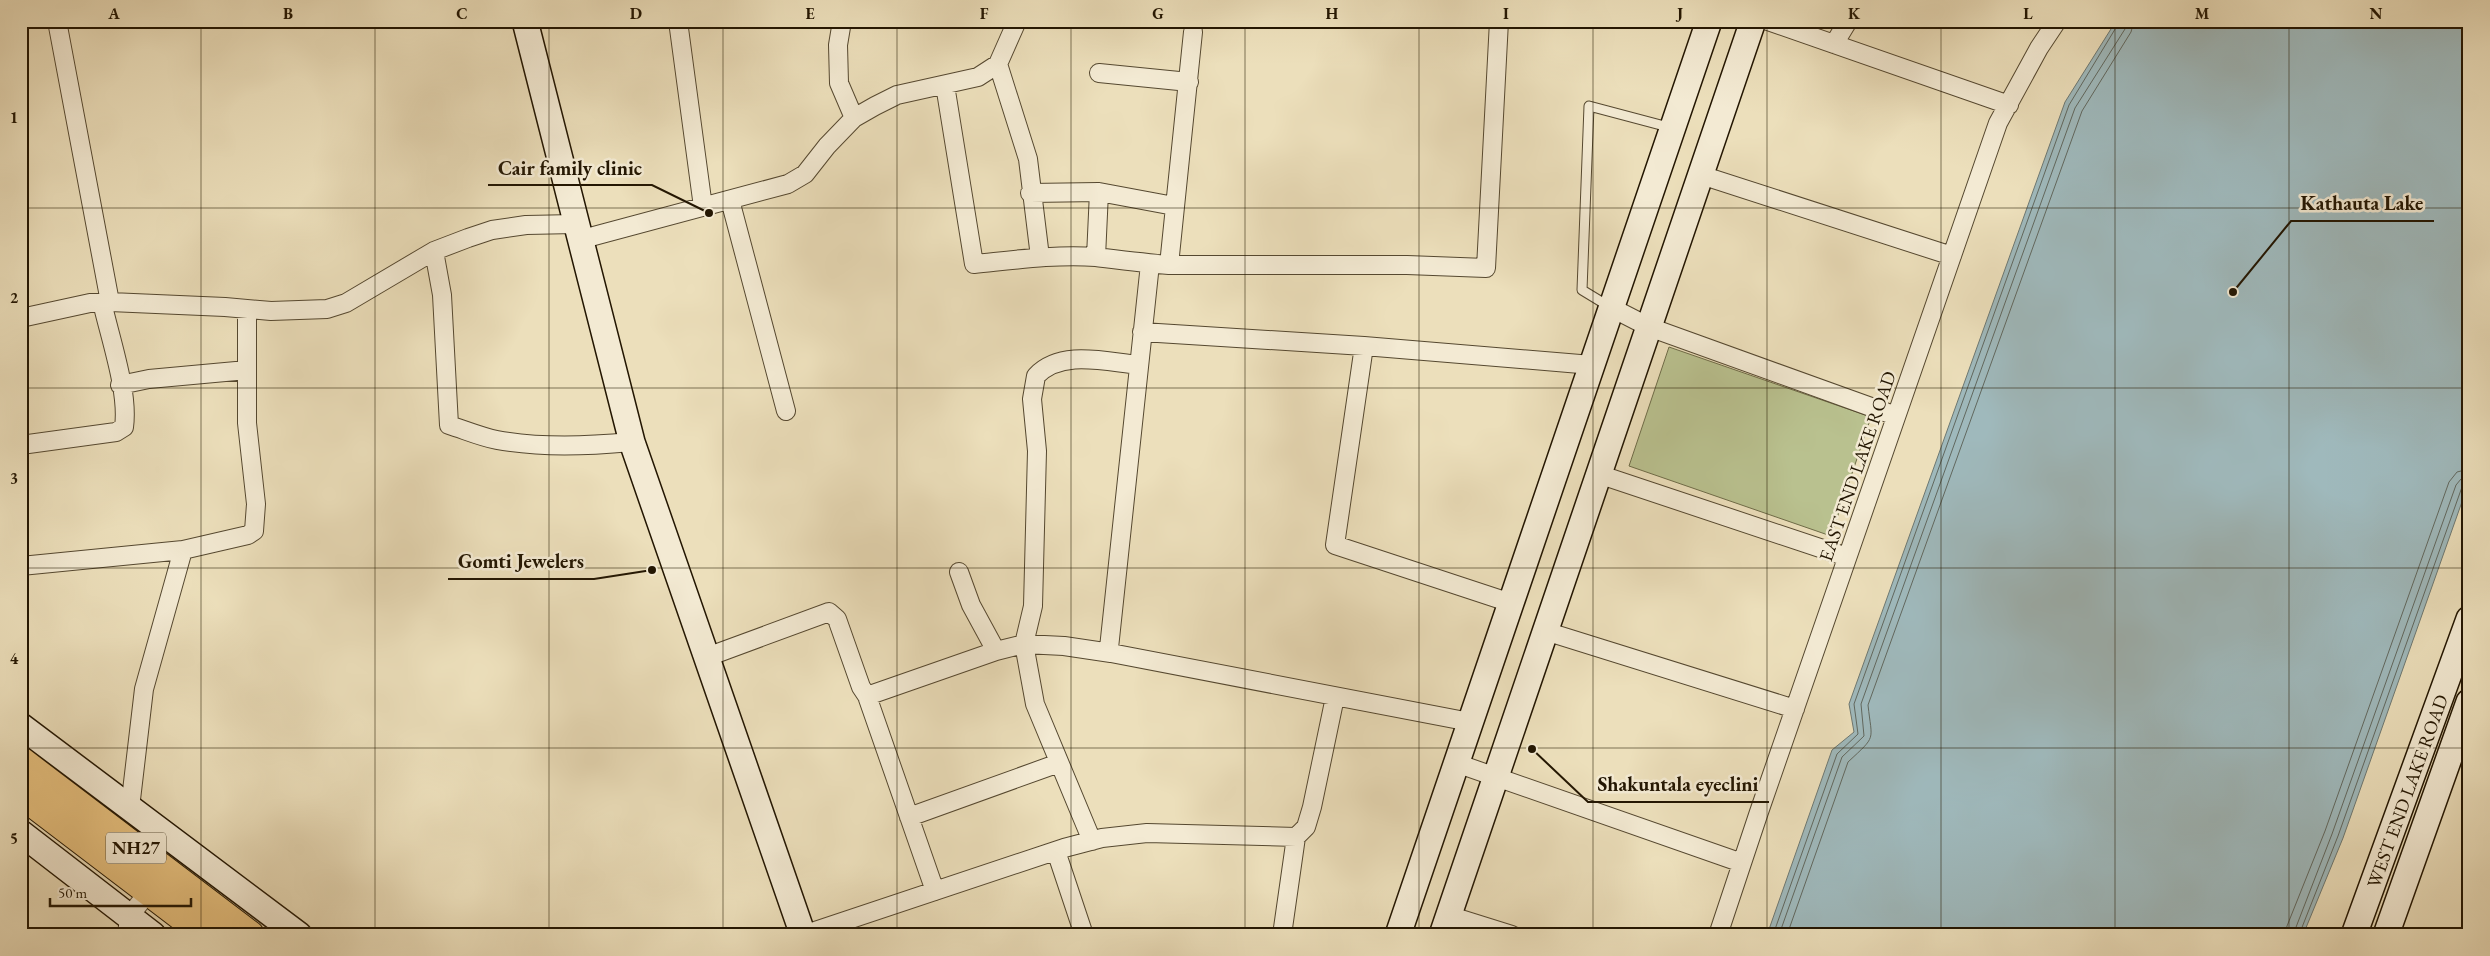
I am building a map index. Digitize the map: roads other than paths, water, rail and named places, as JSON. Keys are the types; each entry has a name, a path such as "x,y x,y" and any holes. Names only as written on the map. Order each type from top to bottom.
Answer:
{"highway":[{"name":"NH27","path":"21,761 250,935"},
{"name":"NH27","path":"21,794 206,935"}],"street":[{"path":"21,445 116,432 124,427 126,415 57,21"},
{"path":"525,21 577,232 632,442 803,935 1056,851 1092,841 1147,833 1296,837"},
{"path":"678,21 703,207"},
{"path":"842,21 838,45 839,83 854,118"},
{"path":"21,318 106,302 271,311 327,309 360,296 434,251 492,230 526,225 577,232 703,207 788,184 806,174 827,146 854,118 897,95 978,77 998,64 1018,21"},
{"path":"945,85 974,264 1040,257 1096,257 1169,265 1407,265 1486,268 1499,21"},
{"path":"1512,935 1445,925 1753,21"},
{"path":"1768,21 2008,104"},
{"path":"1834,44 1848,21"},
{"name":"EAST END LAKE ROAD","path":"1718,935 1998,123 2039,48 2057,21"},
{"path":"1398,935 1612,308 1672,128 1704,22"},
{"path":"1169,265 1193,32"},
{"path":"998,64 1028,159 1030,194 1040,257"},
{"path":"1099,73 1188,82"},
{"path":"1701,175 1952,256"},
{"path":"1030,194 1100,192 1174,206"},
{"path":"1096,257 1100,192"},
{"path":"730,200 786,411"},
{"path":"434,251 442,295 449,425 496,440 528,444 578,446 632,442"},
{"path":"1112,652 1110,648 1111,634 1150,264"},
{"path":"1612,308 1649,327 1896,416"},
{"path":"21,566 183,550 248,535 254,531 256,504 248,423 248,309"},
{"path":"1142,332 1364,346 1592,365"},
{"path":"1364,346 1335,545 1511,604"},
{"path":"1092,841 1035,704 1024,644 1033,606 1037,451 1032,399 1036,376 1054,363 1079,359 1139,365"},
{"path":"120,384 149,379 247,370"},
{"path":"1598,474 1848,557"},
{"path":"130,808 144,689 183,550"},
{"path":"959,572 971,605 996,651"},
{"path":"706,657 830,612 837,618 861,687 867,696 935,891"},
{"name":"WEST END LAKE ROAD","path":"2354,935 2469,619"},
{"path":"1545,631 1795,708"},
{"path":"867,696 996,651 1024,644 1064,646 1112,652 1470,722"},
{"path":"1282,935 1296,837 1306,827 1312,807 1335,697"},
{"name":"WEST END LAKE ROAD","path":"2386,935 2469,702"},
{"path":"21,726 299,935"},
{"path":"909,817 1059,763"},
{"path":"1456,763 1742,863"},
{"path":"21,833 128,926 153,935"},
{"path":"1056,851 1084,935"},
{"path":"128,926 149,892"}],"lane":[{"path":"1612,308 1582,290 1589,106 1672,128"}],"water":[{"path":"2116,21 2469,21 2469,482 2343,838 2303,935 1767,935 1832,750 1854,732 1849,704 2065,102"}],"place":[{"name":"Cair family clinic","path":"709,213"},
{"name":"Kathauta Lake","path":"2233,292"},
{"name":"Gomti Jewelers","path":"652,570"},
{"name":"Shakuntala eyeclini","path":"1532,749"}]}
